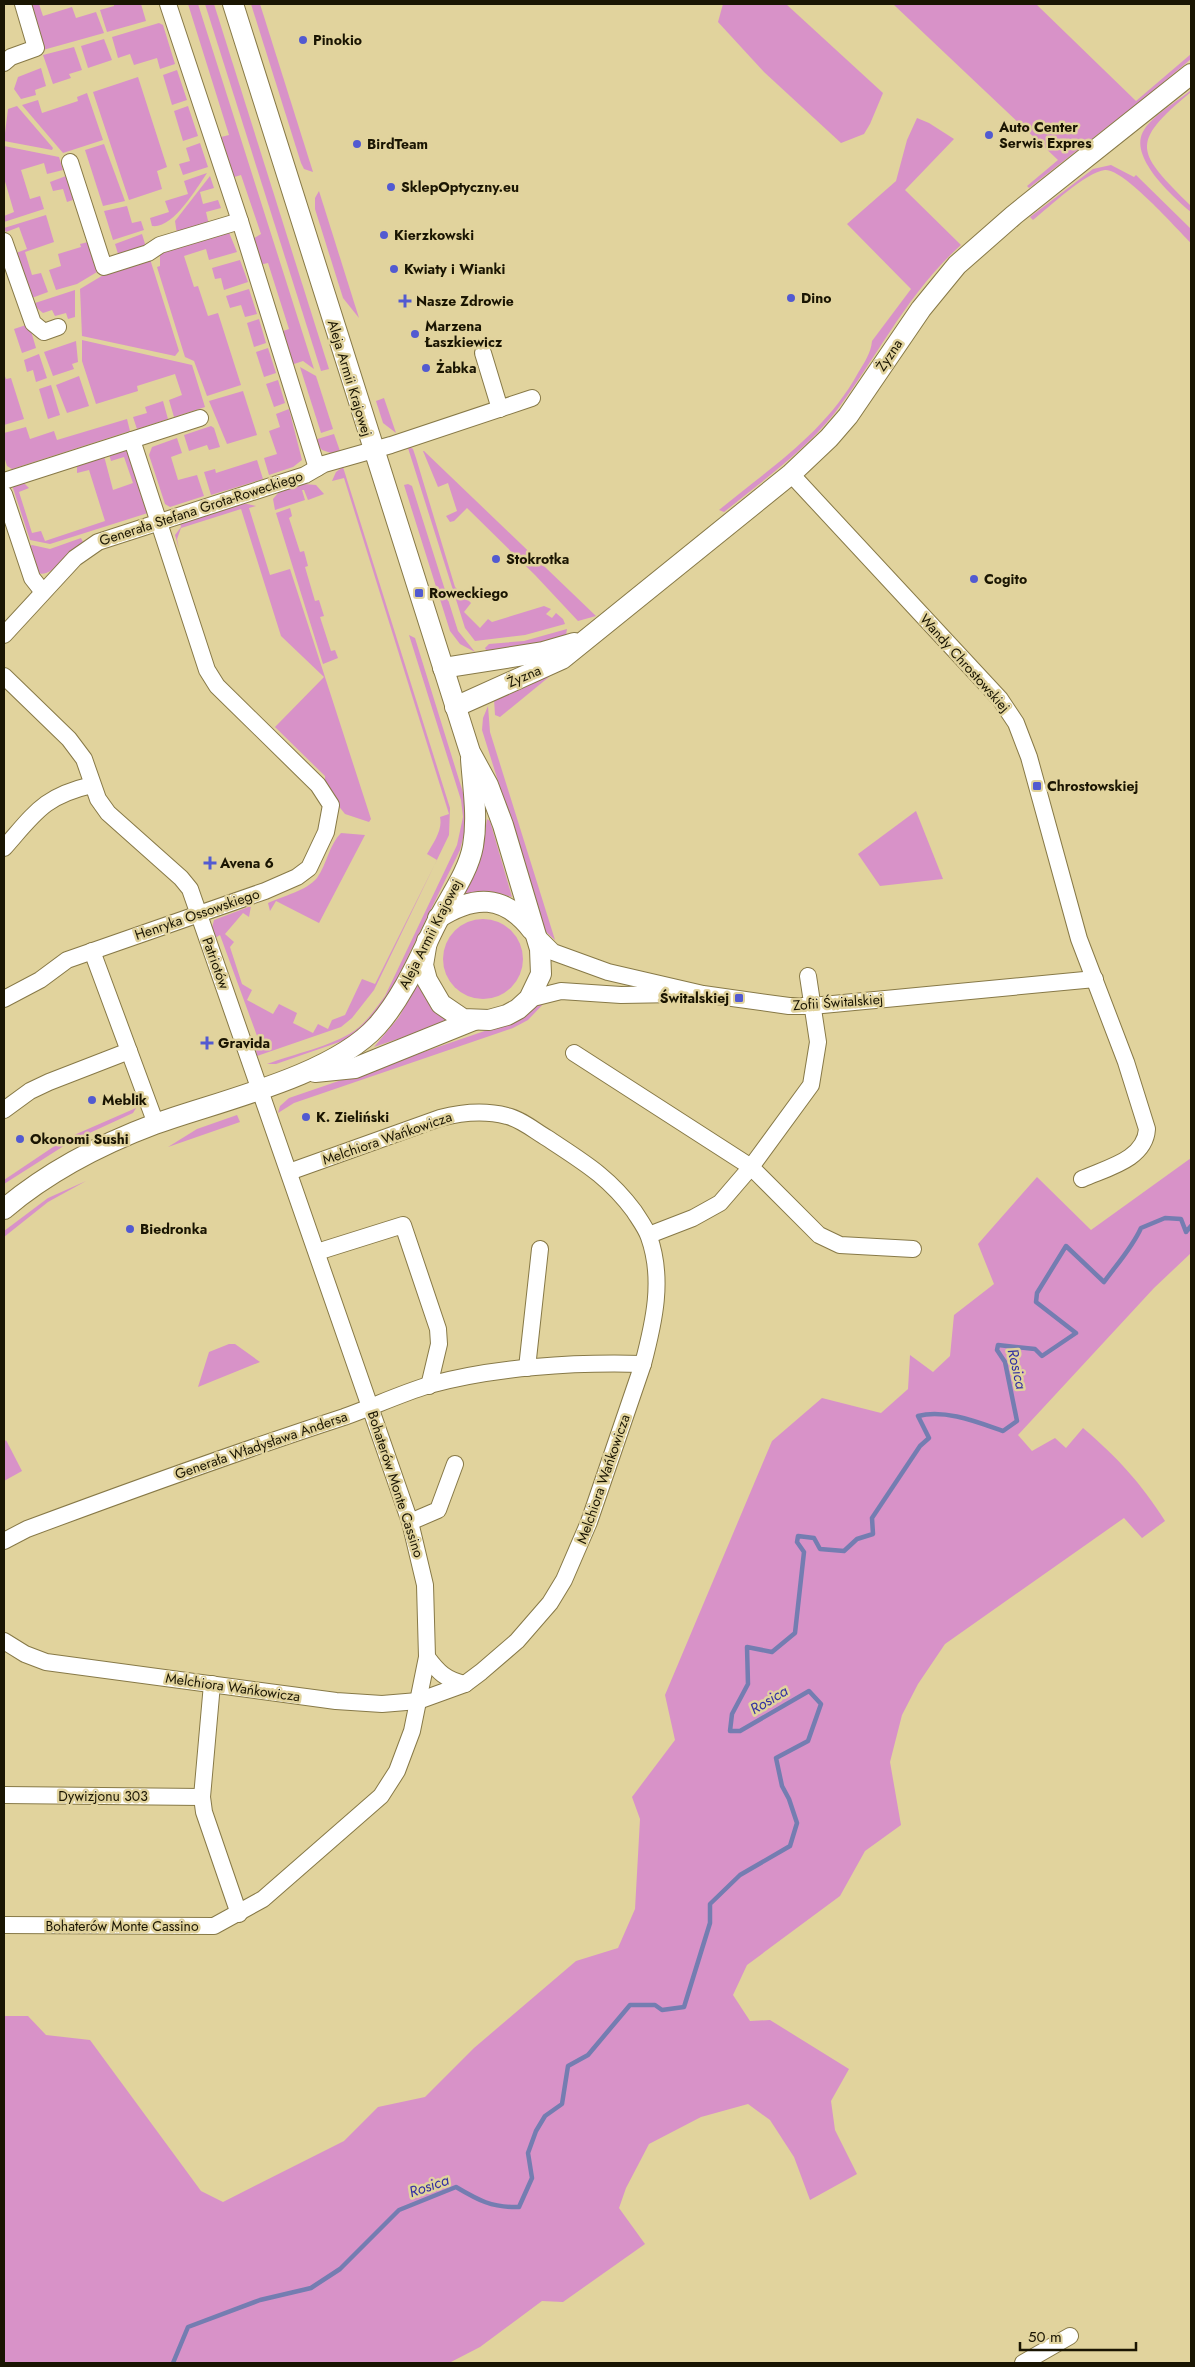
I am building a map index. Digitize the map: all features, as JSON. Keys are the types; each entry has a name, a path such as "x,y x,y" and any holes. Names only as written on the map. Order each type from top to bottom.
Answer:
{"street":[{"path":"4,63 11,57 36,48 24,4"},
{"path":"168,4 240,220 317,468"},
{"name":"Aleja Armii Krajowej","path":"233,4 455,707 470,752 488,785 503,824 535,933"},
{"name":"Żyzna","path":"455,707 555,662 588,638 791,474 829,438 848,416 921,309 957,265 1020,210 1191,74"},
{"path":"70,162 104,267 148,253 160,245 240,220"},
{"path":"4,241 33,323 44,332 58,326"},
{"path":"483,353 500,409"},
{"name":"Generała Stefana Grota-Roweckiego","path":"4,635 74,558 92,545 305,474 373,449 391,445 532,398"},
{"path":"4,481 200,418"},
{"name":"Henryka Ossowskiego","path":"4,999 40,980 67,960 265,891 297,877 309,868 326,832 331,805 318,785 211,678 203,661 132,440"},
{"name":"Wandy Chrostowskiej","path":"791,474 1000,699 1016,724 1028,757 1078,939 1126,1062 1147,1128 1146,1140 1138,1151 1129,1158 1082,1179"},
{"path":"4,494 32,578 43,592"},
{"name":"Żyzna","path":"443,668 543,652 588,638"},
{"name":"Patriotów","path":"4,676 69,739 84,759 98,799 108,813 190,888 261,1088"},
{"name":"Aleja Armii Krajowej","path":"4,1209 37,1183 74,1160 156,1124 306,1073 357,1044 376,1027 394,1002 427,941 473,848 475,807 470,752"},
{"path":"4,848 45,803 68,790 92,785"},
{"path":"438,918 463,904 488,901 513,910 535,933 540,949 541,974 529,999"},
{"name":"Zofii Świtalskiej","path":"535,933 553,952 608,972 703,994 789,1006 812,1006 1095,979"},
{"path":"427,941 424,965 427,980 433,993 452,1013 463,1019 489,1020 507,1015 529,999 561,991 621,995 703,994"},
{"path":"92,951 156,1124"},
{"path":"649,1235 693,1218 720,1203 751,1167 811,1085 818,1042 808,976"},
{"name":"Aleja Armii Krajowej","path":"306,1073 355,1068 474,1020"},
{"path":"4,1110 30,1091 49,1082 129,1051"},
{"path":"574,1052 751,1167 819,1235 840,1245 913,1249"},
{"name":"Bohaterów Monte Cassino","path":"4,1925 214,1926 239,1914 263,1899 381,1796 402,1759 412,1731 427,1657 425,1584 410,1522 372,1407 261,1088"},
{"name":"Melchiora Wańkowicza","path":"4,1641 25,1654 46,1662 336,1701 400,1704 418,1702 465,1684 481,1672 517,1641 550,1603 564,1580 589,1522 643,1364 654,1318 657,1277 649,1235 619,1191 606,1178 510,1116 485,1112 461,1113 440,1118 289,1172"},
{"path":"317,1252 403,1225 438,1329 438,1344 429,1386"},
{"path":"527,1368 540,1249"},
{"name":"Generała Władysława Andersa","path":"4,1541 27,1529 200,1465 429,1386 527,1368 608,1363 643,1364"},
{"path":"410,1522 438,1510 455,1464"},
{"path":"427,1657 439,1674 451,1681 465,1684"},
{"path":"212,1684 202,1797 204,1812 239,1914"},
{"name":"Dywizjonu 303","path":"4,1795 202,1797"},
{"path":"1023,2363 1070,2336"}],"shaded area":[{"path":"30,4 39,4 43,16 72,7 76,18 96,12 104,33 43,50"},
{"path":"114,4 141,4 146,21 107,32 100,10 114,6"},
{"path":"188,4 198,4 314,369 303,361 291,365 280,332 289,329 268,263 259,265 251,240 261,234 241,175 231,178 217,138 229,135"},
{"path":"205,4 214,4 329,369 321,371"},
{"path":"251,4 260,4 313,172 304,169 301,163"},
{"path":"723,4 786,4 883,93 864,134 841,143 764,72 718,22"},
{"path":"893,4 1036,4 1136,101 1191,54 1191,59 1152,92 1029,188 1027,186 1058,160"},
{"path":"159,23 163,25 175,64 160,69 157,58 134,65 130,54 118,58 112,37"},
{"path":"104,39 112,60 88,68 81,46"},
{"path":"74,47 82,70 69,74 71,78 53,84 43,55"},
{"path":"41,68 46,86 35,90 36,95 21,99 14,89 18,77"},
{"path":"177,70 187,100 172,105 163,75"},
{"path":"138,77 167,167 157,171 162,189 129,200 93,92"},
{"path":"1191,90 1157,124 1149,137 1147,148 1151,160 1159,173 1191,206 1191,212 1154,175 1142,152 1140,140 1148,124"},
{"path":"87,93 103,140 63,153 22,105 38,100 42,113 78,101 77,97"},
{"path":"17,106 53,148 52,150 4,141 8,109"},
{"path":"188,106 198,136 183,141 174,111"},
{"path":"917,118 929,123 954,139 905,190 961,245 924,284 908,305 850,393 822,428 781,466 724,512 719,510 777,464 830,414 863,365 869,354 872,341 911,289 847,224 896,181 907,140"},
{"path":"200,143 208,167 183,175 179,164 190,161 186,148"},
{"path":"104,144 125,201 103,206 85,150"},
{"path":"4,146 59,157 63,170 47,174 44,163 21,170 30,199 40,196 44,209 4,222 4,216 14,212 4,178"},
{"path":"1111,165 1134,177 1136,175 1191,229 1191,243 1136,188 1124,178 1105,170 1088,177 1057,199 1033,220 1030,217 1093,169"},
{"path":"207,173 176,215 160,225 152,226 150,218 169,212 165,201 188,194 184,181"},
{"path":"66,176 73,200 67,202 63,189 53,191 50,182"},
{"path":"210,176 214,188 200,192 203,204 218,200 221,208 206,212 209,225 177,234 175,221"},
{"path":"319,191 359,318 343,298 315,209 315,198"},
{"path":"127,206 132,223 141,221 144,230 113,240 104,211"},
{"path":"46,215 54,242 25,252 32,275 41,273 48,292 29,299 13,254 27,249 19,227 6,232 4,228"},
{"path":"228,230 237,252 209,260 206,249 184,256 194,287 198,286 208,316 218,313 241,385 207,396 194,361 185,357 157,267 160,266 160,253"},
{"path":"142,234 146,247 119,257 115,244"},
{"path":"88,242 97,272 77,284 56,290 49,270 61,266 58,254 81,247 80,244"},
{"path":"150,259 179,351 175,356 82,336 80,289 105,274"},
{"path":"240,260 248,282 224,290 221,278 215,279 212,268"},
{"path":"249,289 257,314 245,317 241,305 230,308 226,296"},
{"path":"75,290 75,317 68,319 66,313 55,316 52,310 43,313 32,304"},
{"path":"259,319 266,343 254,347 247,323"},
{"path":"29,324 36,348 22,353 14,329"},
{"path":"82,340 192,365 205,407 174,417 169,400 182,395 175,374 137,386 138,391 96,404 82,361"},
{"path":"76,341 78,362 72,364 74,369 53,376 44,352"},
{"path":"268,348 276,373 264,377 256,352"},
{"path":"39,354 47,378 36,382 33,370 27,372 24,360"},
{"path":"300,367 316,376 333,429 321,433"},
{"path":"4,374 6,379 11,378 24,419 4,425"},
{"path":"79,376 89,406 67,413 56,385"},
{"path":"278,380 285,403 274,407 266,384"},
{"path":"51,385 60,415 48,419 39,389"},
{"path":"243,391 257,435 227,444 209,401"},
{"path":"384,398 396,433 383,423 376,401"},
{"path":"163,401 168,419 137,429 133,417 147,413 145,407"},
{"path":"289,409 302,460 293,467 269,475 264,458 277,454 269,431 280,427 276,414"},
{"path":"127,419 130,431 12,469 7,466 4,456 4,433 26,427 30,439 54,431 57,440"},
{"path":"211,426 214,428 220,447 209,450 207,445 189,451 184,435"},
{"path":"334,434 340,451 334,454 322,450 314,440"},
{"path":"177,438 182,453 171,457 178,480 197,475 204,496 170,507 165,504 149,455 152,447"},
{"path":"408,448 413,449 416,458 455,587 471,603 464,612 480,628 488,619 492,622 544,606 551,609 546,614 552,618 556,613 563,619 565,624 525,635 475,641 465,628"},
{"path":"124,450 128,451 151,512 50,544 30,540 12,485 22,481 29,488 19,492 32,533 41,531 45,541 105,521 89,470 77,473 77,466 104,456 113,490 133,483 124,457 111,461 109,454"},
{"path":"423,451 596,616 578,621 535,575 467,508 454,521 450,522 446,516 457,511 448,483 438,487"},
{"path":"257,460 263,479 211,495 204,472 215,469 216,473"},
{"path":"343,467 450,808 449,835 437,860 427,854 439,832 440,817 449,814 344,478 332,481 336,472"},
{"path":"304,484 316,485 324,494 308,500 304,490 302,490 305,500 275,510 273,499 279,492"},
{"path":"404,485 412,486 458,631 475,652 460,644 450,631"},
{"path":"243,503 256,506 249,508 270,575 290,569 371,819 369,822 345,814 325,789 325,776 275,727 324,677 281,636 241,509 181,528 177,539 179,549 175,535 181,527 180,523"},
{"path":"290,508 292,516 289,518 300,552 304,551 308,566 305,567 315,601 319,600 324,616 320,617 331,651 335,650 338,658 323,664 276,513"},
{"path":"81,538 83,542 55,568 43,574 38,573 28,547 32,545 50,549"},
{"path":"567,629 566,635 549,641 487,652 485,648 489,644 524,641"},
{"path":"409,635 415,638 465,799 467,822 460,850 386,1001 372,1018 348,1039 276,1064 267,1064 335,1041 354,1031 367,1019 385,996 457,845 463,817 461,800"},
{"path":"555,672 500,717 495,715 494,699"},
{"path":"488,706 490,732 555,940 545,931 482,730 483,718"},
{"path":"916,811 943,879 880,886 858,854"},
{"path":"487,819 490,821 512,897 489,891 464,894 483,845"},
{"path":"341,833 365,835 319,923 276,901 270,911 268,903 301,890 317,878"},
{"path":"434,866 374,990 352,1018 341,1027 257,1056 256,1051 260,1044 220,935 215,938 212,928 214,920 251,906 249,917 243,913 225,934 234,942 230,947 242,984 252,990 247,1000 273,1014 279,1004 297,1013 293,1023 313,1033 318,1024 328,1029 332,1020 345,1015 362,979 375,984"},
{"path":"483,919 498,922 511,931 520,944 523,959 520,974 511,987 498,996 483,999 468,996 455,987 446,974 443,959 446,944 455,931 468,922"},
{"path":"417,984 451,1018 448,1022 374,1047 399,1017"},
{"path":"546,1001 528,1020 513,1028 294,1103 278,1113 280,1106 289,1098 508,1023 534,1005"},
{"path":"136,1108 133,1113 70,1142 4,1184 4,1180 65,1139"},
{"path":"237,1115 240,1122 168,1147 197,1129"},
{"path":"1191,1158 1191,1253 1154,1288 1018,1435 1032,1451 1055,1438 1066,1448 1083,1428 1128,1471 1147,1494 1165,1521 1142,1538 1124,1518 945,1644 918,1684 902,1715 890,1762 901,1825 865,1851 840,1896 747,1965 733,1995 750,2021 770,2020 849,2069 831,2101 835,2130 857,2174 810,2200 794,2157 770,2120 748,2104 701,2117 649,2144 626,2188 619,2208 645,2244 563,2302 542,2301 480,2347 449,2363 4,2363 4,2016 28,2016 46,2035 90,2040 201,2191 223,2202 344,2141 378,2107 425,2097 474,2048 576,1961 618,1948 635,1909 640,1819 632,1797 675,1740 665,1695 772,1441 822,1398 881,1413 908,1389 910,1355 933,1372 950,1356 954,1315 994,1284 978,1244 1037,1177 1091,1230"},
{"path":"86,1181 48,1202 4,1237 4,1231 48,1198"},
{"path":"229,1344 235,1344 260,1362 198,1387 209,1352"},
{"path":"6,1440 22,1471 4,1481 4,1442"}],"waterway":[{"name":"Rosica","path":"173,2363 188,2327 260,2300 311,2288 340,2269 399,2210 456,2187 471,2196 493,2205 519,2207 532,2178 528,2153 536,2131 545,2116 562,2104 568,2066 588,2055 630,2005 655,2005 662,2010 684,2007 710,1923 710,1904 740,1875 790,1846 797,1823 789,1799 782,1786 776,1758 808,1741 821,1704 809,1691 740,1731 730,1731 732,1714 748,1684 747,1647 772,1652 795,1633 804,1552 797,1542 798,1536 814,1538 820,1549 844,1551 857,1539 873,1534 872,1518 920,1446 929,1438 918,1416 928,1414 950,1415 972,1420 1003,1431 1017,1421 1005,1362 997,1350 998,1345 1035,1349 1042,1356 1076,1333 1036,1302 1037,1293 1066,1246 1104,1282 1129,1249 1141,1228 1165,1218 1181,1219 1186,1232 1191,1226"}],"place":[{"name":"Pinokio","path":"303,40"},
{"name":"Auto Center Serwis Expres","path":"989,135"},
{"name":"BirdTeam","path":"357,144"},
{"name":"SklepOptyczny.eu","path":"391,187"},
{"name":"Kierzkowski","path":"384,235"},
{"name":"Kwiaty i Wianki","path":"394,269"},
{"name":"Dino","path":"791,298"},
{"name":"Nasze Zdrowie","path":"405,301"},
{"name":"Marzena Łaszkiewicz","path":"415,334"},
{"name":"Żabka","path":"426,368"},
{"name":"Stokrotka","path":"496,559"},
{"name":"Cogito","path":"974,579"},
{"name":"Roweckiego","path":"419,593"},
{"name":"Chrostowskiej","path":"1037,786"},
{"name":"Avena 6","path":"210,863"},
{"name":"Świtalskiej","path":"739,998"},
{"name":"Gravida","path":"207,1043"},
{"name":"Meblik","path":"92,1100"},
{"name":"K. Zieliński","path":"306,1117"},
{"name":"Okonomi Sushi","path":"20,1139"},
{"name":"Biedronka","path":"130,1229"}]}
